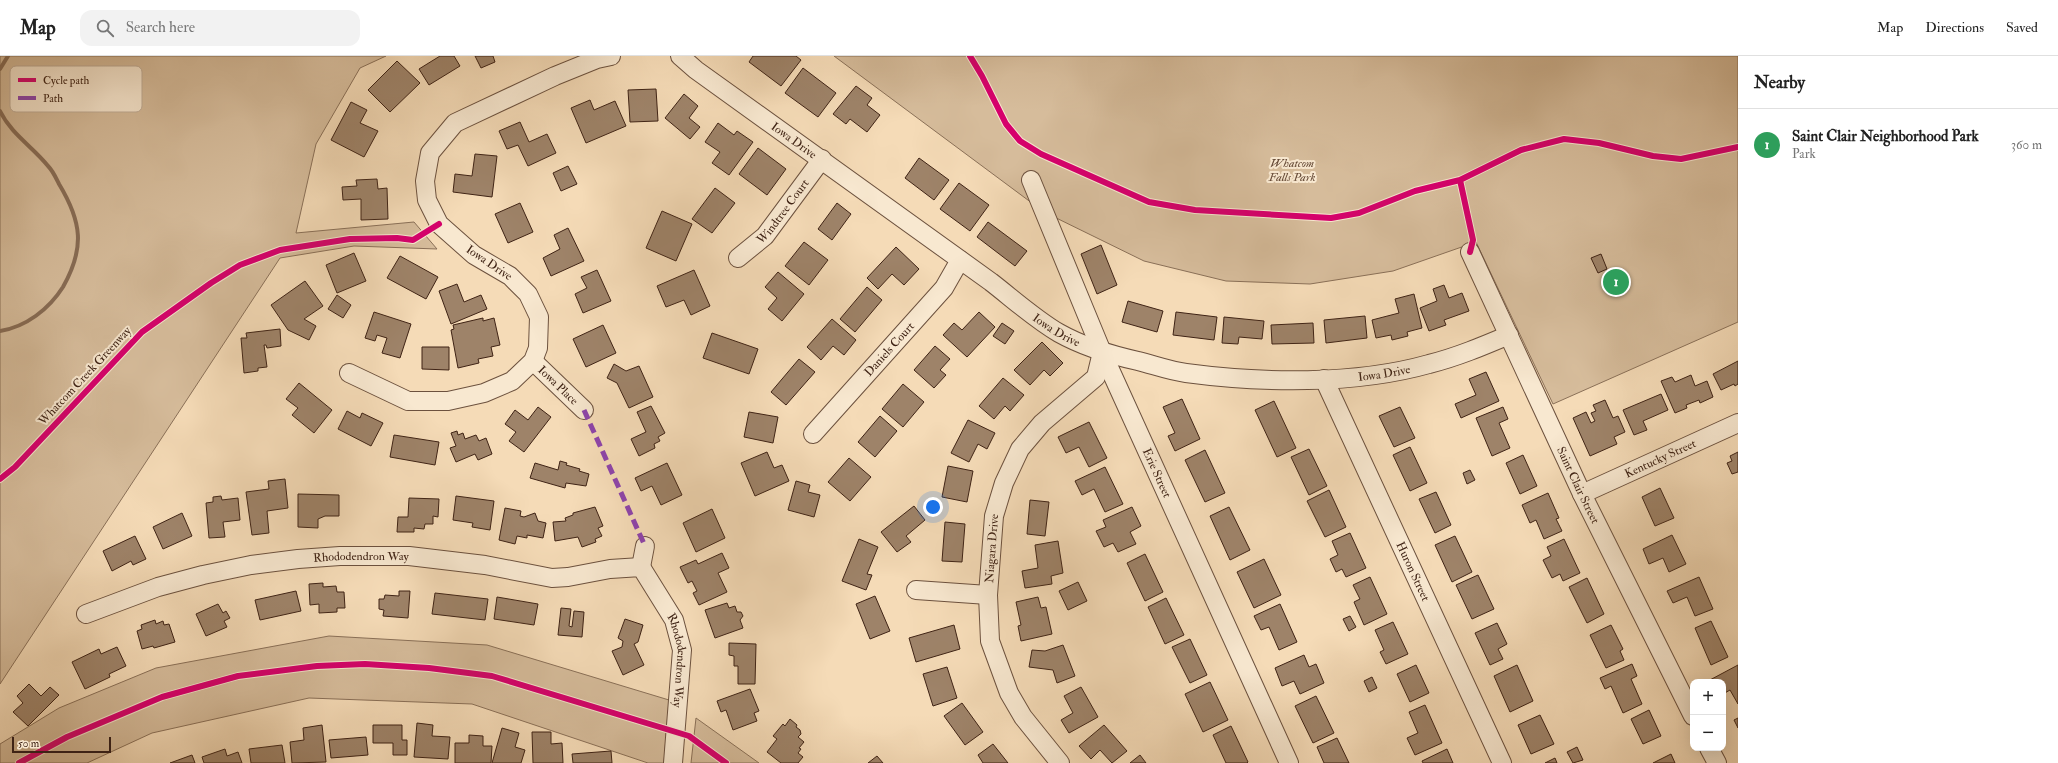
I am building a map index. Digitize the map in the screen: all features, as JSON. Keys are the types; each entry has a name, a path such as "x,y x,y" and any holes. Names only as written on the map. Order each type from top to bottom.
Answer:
{"street":[{"name":"Iowa Drive","path":"348,373 408,401 448,401 484,393 512,381 532,361 538,348 539,317 528,294 510,276 474,256 439,224 428,200 425,181 430,153 455,124 555,76 611,56"},
{"name":"Iowa Drive","path":"680,56 696,70 822,159 1059,333 1102,352 1184,373 1288,380 1324,379 1382,374 1429,365 1473,350 1509,335"},
{"name":"Windtree Court","path":"738,258 765,236 822,159"},
{"name":"Erie Street","path":"1031,180 1102,352 1289,763"},
{"name":"Saint Clair Street","path":"1470,252 1582,494 1692,715"},
{"name":"Daniels Court","path":"813,434 944,288 960,260"},
{"name":"Niagara Drive","path":"1060,763 1023,717 1009,693 990,641 988,596 994,516 1004,483 1020,449 1042,423 1096,377 1102,352"},
{"name":"Iowa Place","path":"532,361 584,410"},
{"name":"Huron Street","path":"1324,379 1502,763"},
{"name":"Kentucky Street","path":"1582,494 1738,423"},
{"path":"641,567 645,546"},
{"name":"Rhododendron Way","path":"86,614 158,587 203,575 251,565 298,559 340,556 409,556 485,565 552,578 568,577 610,569 641,567 674,620 682,650 673,763"},
{"path":"916,590 988,596"},
{"path":"1711,751 1717,763"}],"green space":[{"path":"0,56 386,56 360,68 316,144 296,233 414,222 437,249 354,246 280,258 0,684"},
{"name":"Whatcom Falls Park","path":"834,56 1738,56 1738,322 1553,404 1476,242 1393,271 1310,284 1226,281 1144,261 1044,212"},
{"path":"329,636 487,645 669,700 664,763 648,763 472,704 309,698 152,733 87,763 0,763 0,744 59,708 156,668"},
{"path":"696,718 759,763 691,763"}],"building":[{"path":"440,56 454,56 460,66 429,85 419,69"},
{"path":"475,56 493,56 495,62 481,68"},
{"path":"753,56 796,56 801,60 781,86 749,62"},
{"path":"397,61 420,83 390,112 368,90"},
{"path":"803,68 836,93 818,117 785,93"},
{"path":"856,86 872,98 867,105 880,115 867,132 850,119 846,124 833,114"},
{"path":"656,89 658,121 630,122 628,90"},
{"path":"684,94 698,106 689,118 700,127 690,139 665,118"},
{"path":"590,100 594,110 615,101 626,126 586,143 571,108"},
{"path":"351,102 367,110 360,123 378,131 364,157 331,140"},
{"path":"520,122 529,142 547,134 556,153 528,166 518,145 507,149 499,131"},
{"path":"718,123 734,135 737,131 753,142 729,175 712,163 720,152 705,142"},
{"path":"758,148 786,169 767,195 739,174"},
{"path":"475,154 497,156 492,197 453,192 455,174 472,176"},
{"path":"919,158 949,180 934,200 905,178"},
{"path":"568,166 577,184 561,191 553,173"},
{"path":"377,179 378,189 387,188 388,219 361,220 361,199 343,200 342,187 357,186 356,180"},
{"path":"959,183 989,205 970,231 940,209"},
{"path":"715,188 735,203 712,233 692,219"},
{"path":"520,203 533,232 508,243 495,214"},
{"path":"837,203 851,214 832,240 818,229"},
{"path":"662,211 692,224 676,261 646,248"},
{"path":"988,222 1027,251 1015,266 977,237"},
{"path":"568,228 584,261 551,276 543,258 560,249 554,235"},
{"path":"804,242 828,260 809,285 785,266"},
{"path":"1101,245 1117,285 1097,294 1081,254"},
{"path":"896,247 919,269 904,285 892,274 878,289 867,278"},
{"path":"354,253 366,281 337,293 326,265"},
{"path":"1601,254 1607,269 1598,273 1591,258"},
{"path":"400,256 438,277 426,299 387,278"},
{"path":"597,270 611,301 583,313 575,294 587,288 581,277"},
{"path":"694,270 710,306 691,315 684,300 666,307 657,286"},
{"path":"778,272 804,294 782,321 768,309 777,298 765,287"},
{"path":"305,281 323,306 304,319 316,326 309,340 288,330 271,305"},
{"path":"457,284 464,302 481,295 487,309 451,324 439,291"},
{"path":"1444,285 1449,298 1462,293 1469,311 1444,320 1446,325 1429,331 1420,308 1437,301 1433,289"},
{"path":"867,287 882,300 855,332 840,319"},
{"path":"1414,294 1422,328 1407,332 1408,336 1392,340 1391,335 1376,338 1372,320 1399,313 1395,299"},
{"path":"337,295 351,305 343,318 328,309"},
{"path":"1128,301 1163,311 1157,332 1122,322"},
{"path":"374,312 411,324 400,358 382,353 387,338 377,335 375,341 365,338"},
{"path":"979,312 995,327 967,357 943,335 954,323 962,330"},
{"path":"1176,312 1217,317 1214,340 1173,335"},
{"path":"1365,316 1367,338 1326,343 1324,320"},
{"path":"1224,317 1264,321 1262,339 1239,337 1238,344 1222,343"},
{"path":"483,318 483,321 494,318 500,345 491,347 493,356 478,359 479,363 458,368 451,330 454,329 453,325"},
{"path":"832,319 856,340 844,355 833,346 821,360 807,347"},
{"path":"1002,323 1014,331 1005,344 993,336"},
{"path":"1313,323 1314,343 1272,344 1271,325"},
{"path":"603,325 616,353 586,367 573,339"},
{"path":"280,329 281,346 267,348 266,345 264,345 267,367 258,368 258,371 244,373 241,338 247,338 246,333"},
{"path":"712,333 758,349 749,374 703,358"},
{"path":"1042,342 1063,363 1050,376 1044,370 1030,385 1014,370"},
{"path":"935,346 950,359 940,370 946,375 934,388 914,370"},
{"path":"422,347 449,347 449,370 422,369"},
{"path":"799,359 815,372 786,405 771,392"},
{"path":"1738,361 1738,384 1735,386 1734,384 1721,390 1713,374"},
{"path":"614,364 626,371 639,366 653,397 629,408 617,383 607,378"},
{"path":"1486,372 1499,401 1461,418 1455,404 1476,395 1469,379"},
{"path":"1691,375 1695,386 1707,381 1713,397 1700,403 1699,400 1686,405 1687,408 1675,413 1661,381 1672,377 1675,382"},
{"path":"1003,378 1024,395 1010,411 1005,406 994,419 979,406"},
{"path":"299,383 332,410 314,433 292,415 298,408 286,399"},
{"path":"903,384 924,402 903,427 882,409"},
{"path":"1661,394 1668,410 1643,421 1647,430 1634,435 1623,410"},
{"path":"1182,399 1200,439 1175,451 1168,436 1175,433 1163,407"},
{"path":"1605,400 1613,418 1618,416 1625,432 1614,437 1617,444 1590,456 1573,418 1586,412 1591,423 1595,421 1591,413 1596,411 1593,405"},
{"path":"1274,401 1296,448 1277,457 1255,410"},
{"path":"651,406 665,433 658,437 660,441 654,444 655,448 639,456 631,439 646,432 637,412"},
{"path":"538,407 551,417 524,452 509,441 516,432 505,424 515,410 528,420"},
{"path":"1400,407 1415,438 1394,447 1379,416"},
{"path":"1503,407 1508,419 1499,423 1510,448 1492,456 1476,418"},
{"path":"347,411 360,418 362,413 383,423 371,446 338,429"},
{"path":"749,412 778,417 773,443 744,437"},
{"path":"880,416 897,431 875,457 858,442"},
{"path":"968,420 995,433 987,449 978,444 969,462 951,453"},
{"path":"1089,422 1107,458 1089,467 1079,447 1066,453 1058,437"},
{"path":"457,431 458,435 463,433 465,439 476,435 479,441 486,438 492,454 478,460 475,454 456,462 450,448 456,446 451,433"},
{"path":"394,435 439,442 435,465 390,457"},
{"path":"1410,447 1427,483 1410,491 1393,455"},
{"path":"1309,449 1327,486 1309,495 1291,457"},
{"path":"1205,450 1225,493 1205,502 1185,460"},
{"path":"767,452 774,468 782,465 789,481 755,496 741,463"},
{"path":"1738,452 1738,472 1732,474 1727,463 1732,461 1730,456"},
{"path":"1523,455 1537,486 1520,494 1506,463"},
{"path":"849,458 871,477 850,501 828,482"},
{"path":"560,461 567,463 566,465 580,469 579,471 589,474 586,486 566,483 565,488 530,478 535,463 558,470"},
{"path":"667,463 682,495 661,505 652,486 641,491 635,478"},
{"path":"948,466 973,471 967,502 942,497"},
{"path":"1105,467 1123,504 1105,512 1094,489 1082,495 1075,481"},
{"path":"1470,470 1475,480 1467,484 1463,473"},
{"path":"285,479 288,508 267,511 269,533 252,535 246,492 269,489 268,481"},
{"path":"796,481 810,485 808,492 820,495 814,517 788,510"},
{"path":"1660,488 1674,518 1655,526 1642,497"},
{"path":"1329,490 1346,527 1325,537 1307,501"},
{"path":"1436,492 1451,525 1435,533 1419,499"},
{"path":"1548,493 1559,518 1556,519 1562,531 1544,539 1536,520 1530,523 1522,505"},
{"path":"298,494 339,495 339,516 325,516 318,519 318,528 298,527"},
{"path":"221,496 222,500 238,498 240,520 223,522 225,537 209,538 206,503 213,502 213,497"},
{"path":"456,496 494,501 490,530 472,527 473,523 453,520"},
{"path":"409,498 439,499 438,517 433,516 433,524 425,524 424,529 414,528 414,532 397,532 398,517 408,517"},
{"path":"1030,500 1049,502 1045,536 1027,534"},
{"path":"914,506 925,520 906,536 911,542 897,552 881,532"},
{"path":"595,507 603,526 598,528 602,536 595,539 596,542 582,547 578,537 555,541 553,522 566,521 565,518 573,515 573,513"},
{"path":"1132,507 1141,526 1130,532 1136,544 1118,552 1113,543 1104,547 1096,531 1106,527 1103,520"},
{"path":"1229,507 1250,550 1230,560 1210,516"},
{"path":"505,508 521,511 520,516 524,517 535,513 538,521 546,523 543,538 527,535 527,538 517,536 515,544 499,540"},
{"path":"712,509 725,538 696,552 683,523"},
{"path":"182,513 192,536 163,549 153,527"},
{"path":"945,522 965,524 962,562 942,561"},
{"path":"1350,533 1366,568 1346,577 1342,569 1336,572 1330,559 1338,555 1332,541"},
{"path":"1672,535 1686,564 1669,572 1663,558 1649,564 1643,549"},
{"path":"135,536 146,559 133,565 131,561 112,571 103,551"},
{"path":"1455,536 1472,572 1452,582 1435,545"},
{"path":"859,539 878,547 867,574 872,575 866,590 842,581"},
{"path":"1564,539 1580,573 1563,581 1560,574 1552,578 1543,560 1551,556 1547,547"},
{"path":"1058,541 1063,573 1051,576 1052,584 1025,588 1022,571 1038,568 1035,545"},
{"path":"722,553 729,568 718,573 727,592 699,605 693,593 697,591 692,581 688,583 680,567 696,560 698,564"},
{"path":"1145,554 1163,592 1145,601 1127,563"},
{"path":"1264,559 1281,595 1254,608 1237,572"},
{"path":"1478,575 1494,609 1472,619 1456,585"},
{"path":"1370,577 1387,614 1364,625 1354,602 1360,599 1353,585"},
{"path":"1699,577 1713,609 1695,616 1687,597 1673,603 1667,591"},
{"path":"1587,578 1604,614 1587,623 1569,587"},
{"path":"1078,582 1087,601 1068,610 1059,591"},
{"path":"323,583 323,587 336,586 337,592 344,592 345,608 337,608 337,612 319,613 319,604 310,605 309,584"},
{"path":"296,591 301,611 260,620 255,600"},
{"path":"399,591 410,591 408,618 383,616 384,610 379,609 379,599 384,599 385,595 399,596"},
{"path":"435,593 488,599 485,620 432,614"},
{"path":"875,596 890,631 870,639 856,604"},
{"path":"497,597 538,604 534,625 494,619"},
{"path":"1038,597 1041,608 1046,607 1052,634 1021,641 1018,626 1021,625 1016,602"},
{"path":"1166,598 1184,635 1165,644 1148,607"},
{"path":"727,603 729,608 735,606 737,612 741,612 743,616 740,620 743,628 715,638 705,610"},
{"path":"218,604 223,613 226,611 230,618 224,621 227,627 206,636 196,614"},
{"path":"1280,604 1297,642 1279,650 1269,627 1261,630 1254,616"},
{"path":"561,608 571,609 569,626 572,627 574,611 584,612 582,637 558,635"},
{"path":"1350,616 1356,627 1349,631 1343,619"},
{"path":"625,619 643,625 638,642 634,644 644,665 623,675 612,651 622,647 623,641 618,638"},
{"path":"155,620 156,624 163,621 164,625 169,624 175,642 154,648 153,646 142,649 137,631 142,629 141,625"},
{"path":"1711,621 1728,657 1711,665 1695,628"},
{"path":"1393,622 1408,654 1386,664 1380,652 1384,650 1375,630"},
{"path":"1497,623 1507,644 1498,649 1503,659 1490,665 1475,633"},
{"path":"954,625 960,649 916,662 909,638"},
{"path":"1611,625 1623,649 1620,651 1624,660 1606,668 1590,635"},
{"path":"1190,639 1207,675 1190,683 1172,647"},
{"path":"729,643 756,644 755,684 738,684 738,666 734,666 734,656 729,655"},
{"path":"1063,645 1075,676 1057,683 1053,670 1029,667 1032,650 1045,651"},
{"path":"117,647 126,666 109,674 110,677 85,689 72,662 99,649 101,654"},
{"path":"1304,655 1309,667 1316,664 1324,683 1300,694 1294,681 1282,686 1275,668"},
{"path":"1632,664 1637,676 1631,679 1642,704 1623,713 1611,686 1605,689 1600,678"},
{"path":"1416,665 1429,693 1410,702 1397,674"},
{"path":"1517,665 1533,701 1510,712 1494,676"},
{"path":"1738,665 1738,704 1730,690 1726,692 1726,679 1712,679"},
{"path":"947,667 957,698 933,706 923,674"},
{"path":"1372,677 1377,688 1369,692 1364,681"},
{"path":"1210,682 1228,720 1203,732 1185,694"},
{"path":"29,684 41,696 50,687 59,695 28,726 13,712 23,703 17,696"},
{"path":"1081,687 1098,717 1069,733 1061,720 1073,713 1064,696"},
{"path":"750,689 759,711 754,713 757,721 733,730 726,710 721,712 717,701"},
{"path":"1316,696 1334,733 1313,743 1295,706"},
{"path":"962,703 983,732 965,745 944,716"},
{"path":"1425,705 1442,743 1415,755 1407,738 1418,733 1409,712"},
{"path":"1649,710 1661,736 1643,744 1631,719"},
{"path":"1540,715 1554,744 1531,754 1518,725"},
{"path":"1738,718 1738,728 1734,720"},
{"path":"790,719 800,730 801,734 798,737 804,742 799,748 801,749 798,753 803,757 798,763 781,763 767,752 777,739 773,736 783,724 785,726"},
{"path":"417,723 433,725 432,736 450,737 448,759 414,757"},
{"path":"322,725 326,762 292,763 290,742 304,740 303,728"},
{"path":"373,725 402,725 402,740 407,740 407,755 393,755 393,743 373,743"},
{"path":"1104,725 1127,751 1112,763 1100,750 1091,759 1079,746"},
{"path":"1231,726 1248,762 1247,763 1226,763 1213,735"},
{"path":"502,728 519,733 515,747 525,750 521,763 492,763"},
{"path":"532,732 551,732 551,744 562,743 563,763 533,763"},
{"path":"469,735 483,736 483,746 492,746 491,763 455,763 455,743 469,743"},
{"path":"366,737 368,755 331,758 329,740"},
{"path":"1337,738 1349,763 1324,763 1317,747"},
{"path":"993,744 1008,763 983,763 978,755"},
{"path":"282,745 285,763 251,763 249,749"},
{"path":"1577,747 1583,760 1573,763 1567,752"},
{"path":"225,749 227,756 238,752 242,763 204,763 202,757"},
{"path":"1447,749 1453,763 1423,763 1422,761"},
{"path":"611,751 612,763 573,763 572,754"},
{"path":"1671,754 1675,763 1653,763"},
{"path":"192,755 195,763 170,763"},
{"path":"1140,755 1146,763 1130,763"},
{"path":"877,756 883,763 868,763"},
{"path":"1555,758 1557,763 1545,763"}],"waterway":[{"path":"0,69 8,56"},
{"path":"0,111 16,134 53,172 67,198 76,223 78,235 75,260 70,273 63,287 51,303 36,316 19,326 0,331"}],"marked path":[{"path":"584,410 645,546"}],"cycle path":[{"path":"970,56 982,76 1006,124 1020,141 1041,154 1149,202 1195,210 1331,218 1359,213 1415,191 1460,180 1521,150 1564,139 1599,143 1653,156 1681,159 1738,147"},
{"path":"1460,180 1473,240 1470,252"},
{"name":"Whatcom Creek Greenway","path":"0,479 15,467 142,332 211,283 240,265 280,250 350,239 397,238 413,240 439,224"},
{"path":"19,763 67,737 162,697 238,676 317,666 365,664 429,668 492,676 689,736 726,763"}],"place":[{"name":"Saint Clair Neighborhood Park","path":"1616,282"}]}
